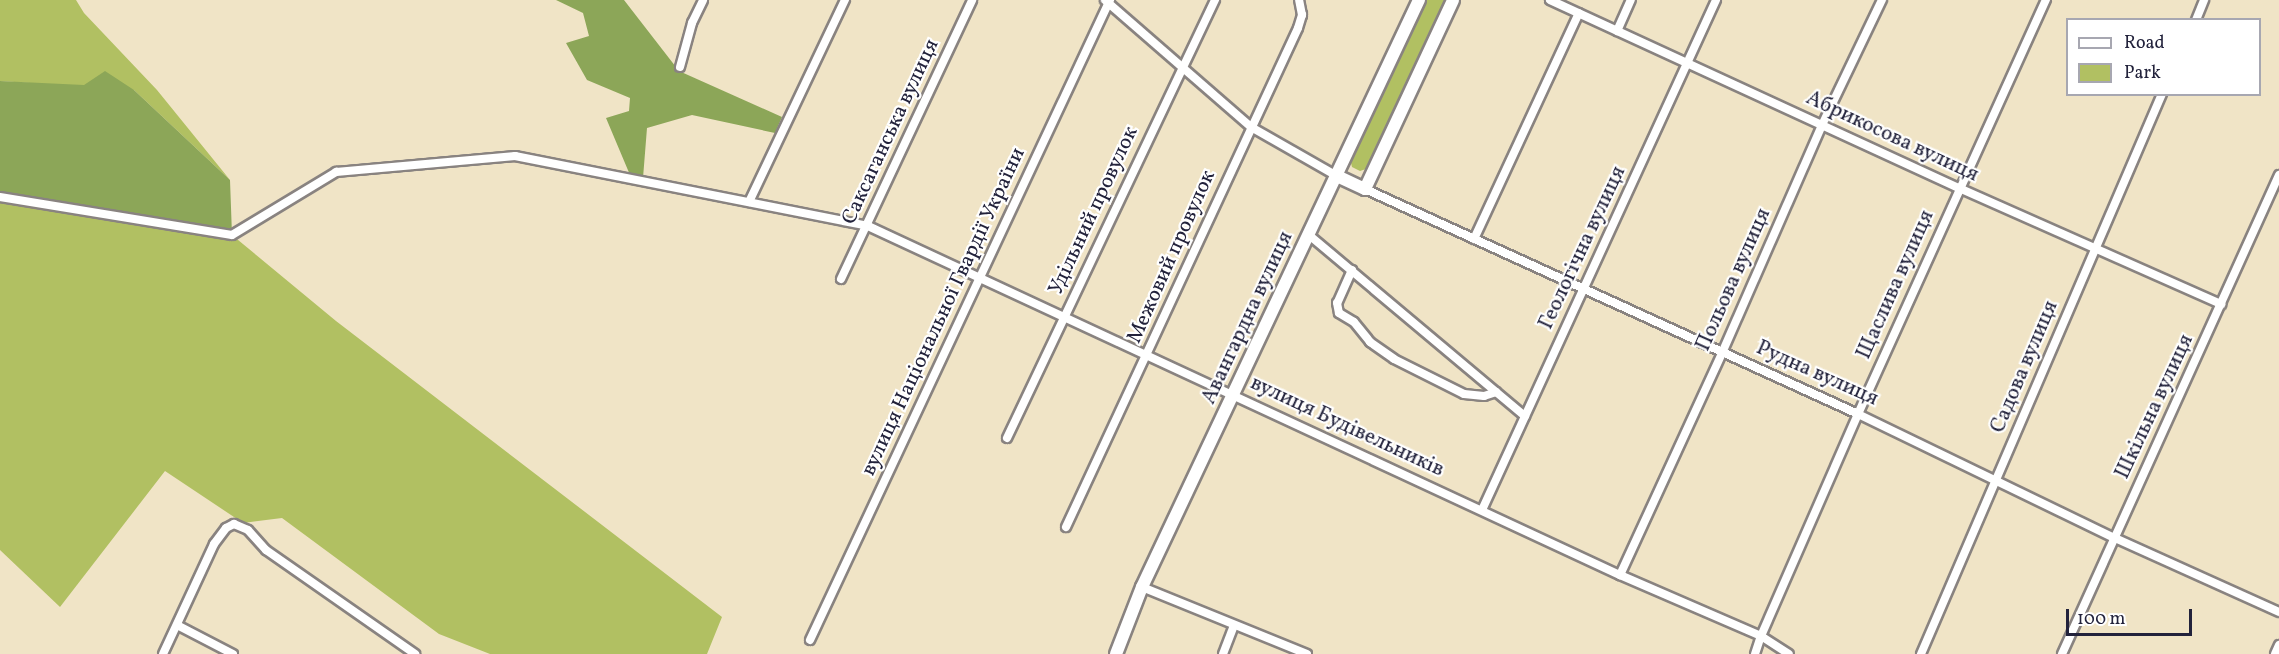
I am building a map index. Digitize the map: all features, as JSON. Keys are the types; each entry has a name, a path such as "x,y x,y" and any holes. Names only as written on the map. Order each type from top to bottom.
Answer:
{"street":[{"path":"680,67 692,23 703,0"},
{"path":"749,202 845,0"},
{"name":"Саксаганська вулиця","path":"841,279 868,226 972,0"},
{"name":"Удільний провулок","path":"1007,438 1215,0"},
{"name":"Межовий провулок","path":"1066,527 1298,28 1302,15 1299,0"},
{"name":"Авангардна вулиця","path":"1116,654 1142,587 1419,0"},
{"path":"1365,189 1453,0"},
{"name":"Абрикосова вулиця","path":"1550,0 1959,188 2222,304"},
{"path":"1617,31 1631,0"},
{"name":"Геологічна вулиця","path":"1482,510 1716,0"},
{"name":"Польова вулиця","path":"1620,575 1722,353 1822,125 1882,0"},
{"name":"Щаслива вулиця","path":"1755,654 1858,414 2046,0"},
{"path":"2197,18 2204,0"},
{"path":"1108,1 1251,127 1337,176"},
{"name":"вулиця Національної Гвардії України","path":"810,640 1108,1"},
{"path":"1474,239 1579,13"},
{"name":"Садова вулиця","path":"1921,654 1998,480 2094,247 2161,96"},
{"name":"вулиця Будівельників","path":"0,197 232,236 336,172 515,156 868,226 1620,575 1761,636 1789,654"},
{"name":"Шкільна вулиця","path":"2062,654 2279,175"},
{"name":"Рудна вулиця","path":"1337,176 1858,414 2115,538 2279,612"},
{"path":"1309,235 1525,416"},
{"path":"1352,270 1337,303 1339,313 1360,328 1370,342 1394,359 1464,394 1484,396 1496,392"},
{"path":"163,654 214,544 226,528 234,525 248,530 266,550 415,654"},
{"path":"1142,587 1307,654"},
{"path":"177,625 233,654"},
{"path":"1223,654 1234,626"},
{"path":"2275,654 2279,645"}],"green space":[{"path":"0,0 76,0 84,13 157,90 230,180 134,90 0,81"},
{"path":"556,0 624,0 679,71 782,117 775,133 692,115 647,128 643,178 630,175 606,118 629,111 630,98 587,80 566,43 589,36 583,13"},
{"path":"1423,0 1448,0 1369,168 1360,171 1352,167 1350,159"},
{"path":"105,71 134,90 230,180 232,235 0,197 0,81 84,85"},
{"path":"0,193 232,235 336,321 722,617 707,654 490,654 439,634 282,518 243,523 165,471 60,607 0,550"}]}
